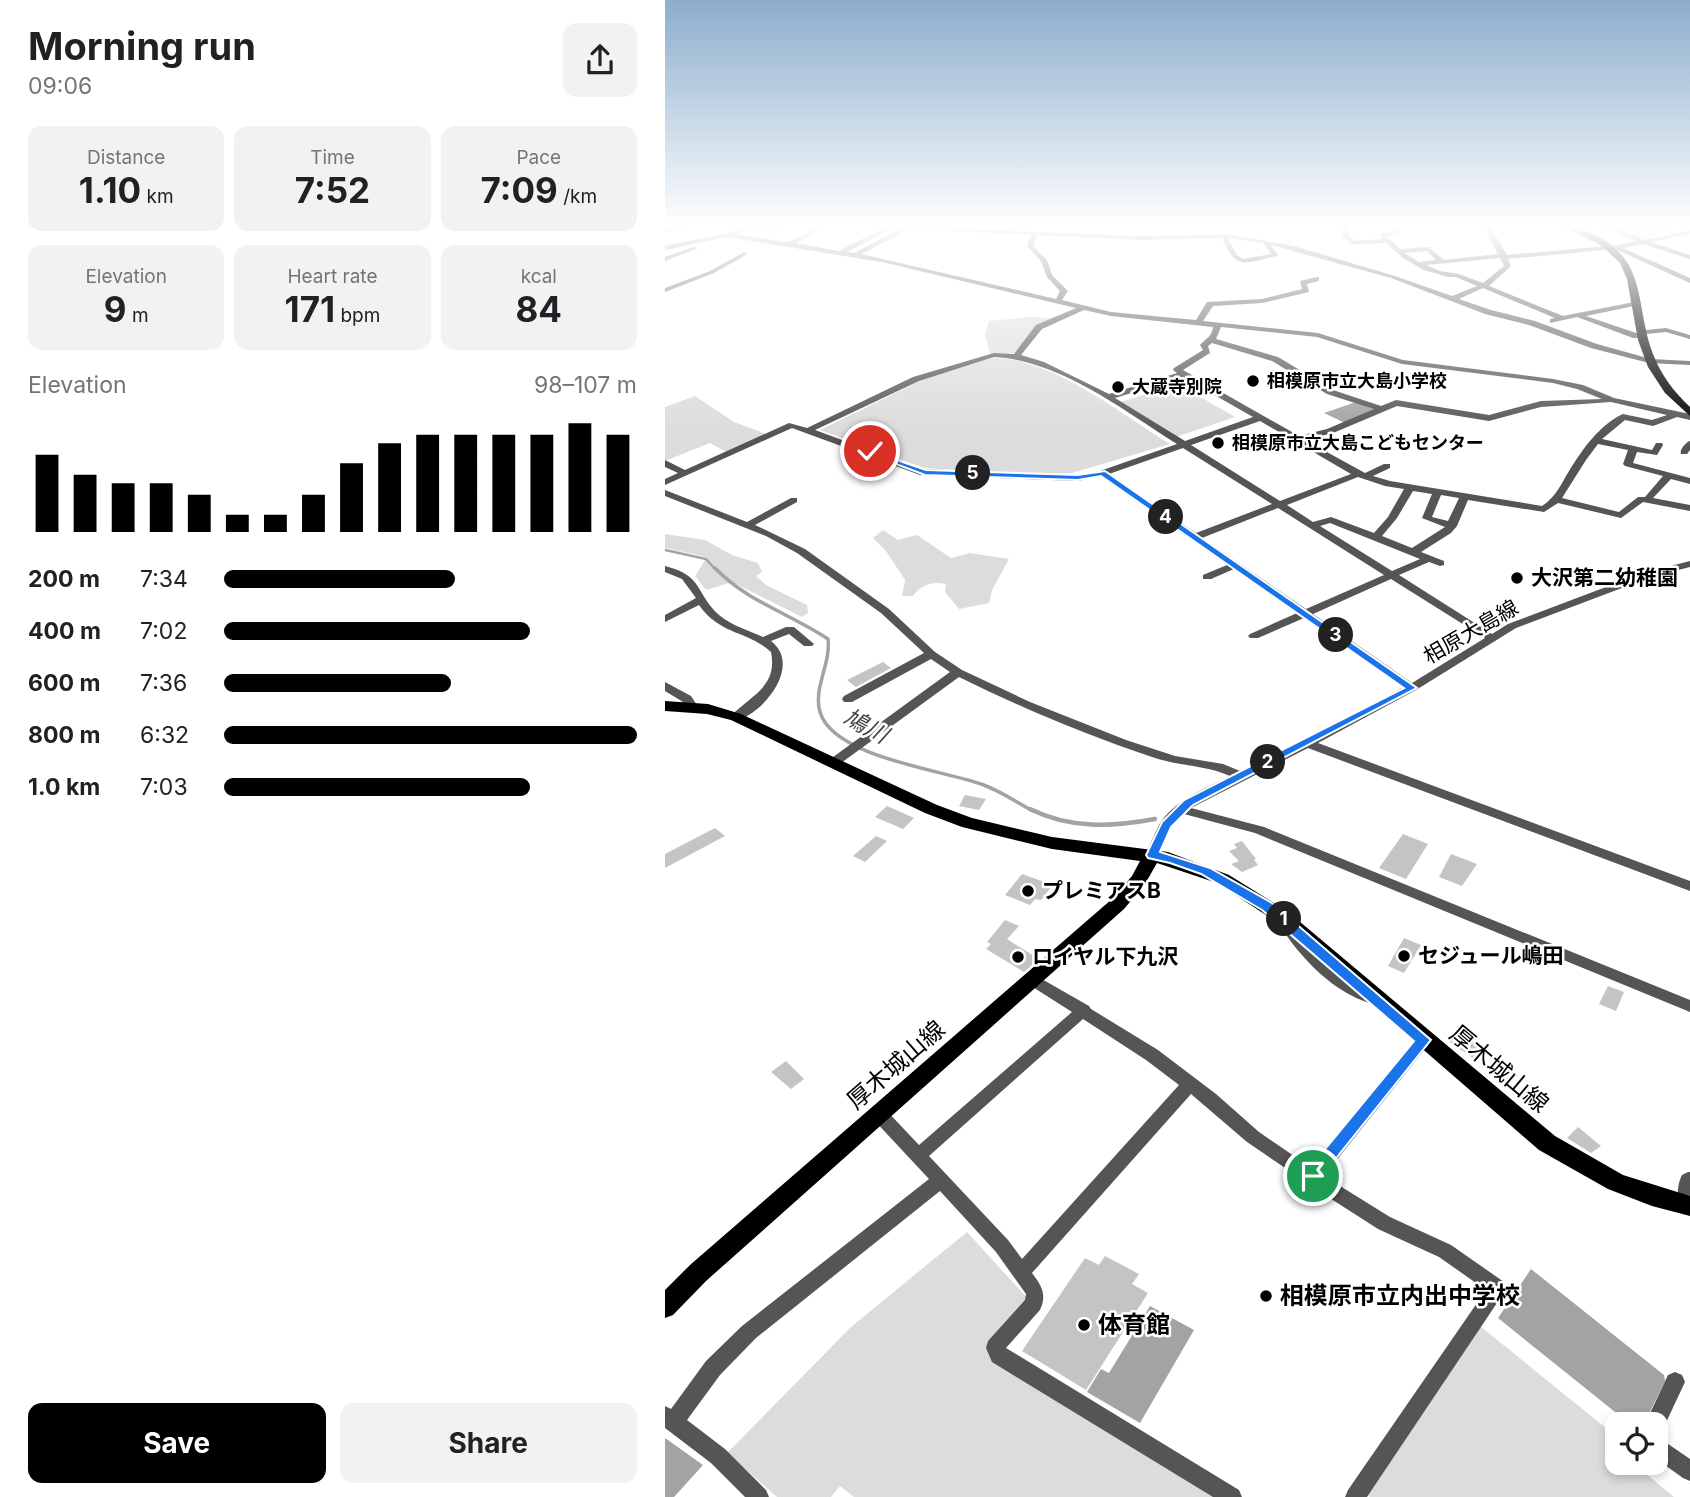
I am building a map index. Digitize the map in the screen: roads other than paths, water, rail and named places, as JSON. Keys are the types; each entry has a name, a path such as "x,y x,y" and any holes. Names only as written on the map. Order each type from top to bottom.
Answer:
{"main road":[{"path":"1634,295 1648,360 1690,415"},
{"name":"厚木城山線","path":"665,706 693,708 736,717 938,812 993,831 1052,843 1172,859 1216,876 1281,916 1423,1040 1524,1125 1567,1157 1629,1188 1689,1206"},
{"name":"厚木城山線","path":"665,1307 698,1273 1033,980 1129,892 1152,855"}],"street":[{"path":"1031,295 1111,314 1318,335 1402,362 1553,381 1580,387 1612,400 1674,415 1690,415"},
{"path":"1058,301 1062,295"},
{"path":"1198,323 1210,304 1261,301 1289,295"},
{"path":"1444,295 1594,346 1648,360 1690,363"},
{"path":"1454,298 1462,295"},
{"path":"1505,295 1561,318"},
{"path":"1542,327 1561,318 1636,303"},
{"path":"1016,356 1039,327 1084,307"},
{"path":"1577,315 1636,335"},
{"path":"1213,341 1217,325"},
{"path":"1646,332 1666,330 1690,337"},
{"path":"1381,409 1330,392 1275,359 1213,341 1204,345 1206,351 1202,355 1177,369 1361,476 1410,488 1539,509 1547,508 1557,500 1576,466 1597,441 1623,417 1653,423 1674,415"},
{"path":"809,430 916,379 988,356 1016,356 1064,372 1108,397 1492,638"},
{"path":"1108,397 1183,374"},
{"path":"1298,439 1330,431 1396,403 1411,403 1493,418 1541,404 1612,400"},
{"path":"665,482 788,425 925,472 1078,478 1102,473 1260,418"},
{"path":"1597,441 1654,453 1659,445"},
{"path":"1633,450 1628,464 1690,481"},
{"path":"665,463 685,473"},
{"path":"1195,537 1387,466"},
{"path":"1102,473 1412,688"},
{"path":"1647,500 1668,475"},
{"path":"1375,538 1392,518 1410,488"},
{"path":"1438,492 1427,518 1452,526"},
{"path":"665,493 774,537 823,566 885,611 931,654 958,673 1026,705 1132,747 1173,760 1223,768 1240,776"},
{"path":"1415,551 1444,535 1452,526 1464,497"},
{"path":"746,526 794,500"},
{"path":"1557,500 1621,515 1637,501 1647,500 1690,508"},
{"path":"1254,636 1391,575 1435,560 1331,520 1312,525"},
{"name":"相原大島線","path":"1152,855 1166,825 1180,809 1412,688 1512,626 1647,575 1690,564"},
{"path":"1207,577 1235,565"},
{"path":"665,569 679,573 694,584 718,620 763,641 777,653 776,671 763,698 736,717"},
{"path":"665,582 679,573"},
{"path":"665,619 702,599"},
{"path":"763,641 790,629 808,644"},
{"path":"848,699 931,654"},
{"path":"833,762 958,673"},
{"path":"665,686 687,699 693,708"},
{"path":"1307,743 1690,886"},
{"path":"1180,809 1259,830 1690,1006"},
{"path":"1033,980 1152,1055 1253,1137 1384,1223 1445,1251 1498,1288 1358,1496"},
{"path":"918,1156 1084,1010"},
{"path":"1313,1176 1423,1040"},
{"path":"1022,1272 1190,1084"},
{"path":"879,1114 1022,1272 1035,1292 1036,1301 997,1344 995,1348 999,1355 1232,1497"},
{"path":"759,1497 718,1456 669,1419 713,1368 749,1332 941,1180"},
{"path":"1689,1206 1690,1180"},
{"path":"1661,1412 1675,1382"},
{"path":"1668,1455 1690,1471"}],"waterway":[{"name":"鳩川","path":"665,550 706,559 716,570"},
{"name":"鳩川","path":"715,568 741,590 828,639 818,703 829,727 845,740 891,760 988,787 1033,811"},
{"name":"鳩川","path":"1030,809 1045,816 1076,823 1107,825 1155,819"}],"place":[{"name":"相模原市立大島小学校","path":"1253,381"},
{"name":"大蔵寺別院","path":"1118,387"},
{"name":"相模原市立大島こどもセンター","path":"1218,443"},
{"name":"大沢第二幼稚園","path":"1517,578"},
{"name":"プレミアスB","path":"1028,891"},
{"name":"セジュール嶋田","path":"1404,956"},
{"name":"ロイヤル下九沢","path":"1018,957"},
{"name":"相模原市立内出中学校","path":"1266,1296"},
{"name":"体育館","path":"1084,1325"}]}
